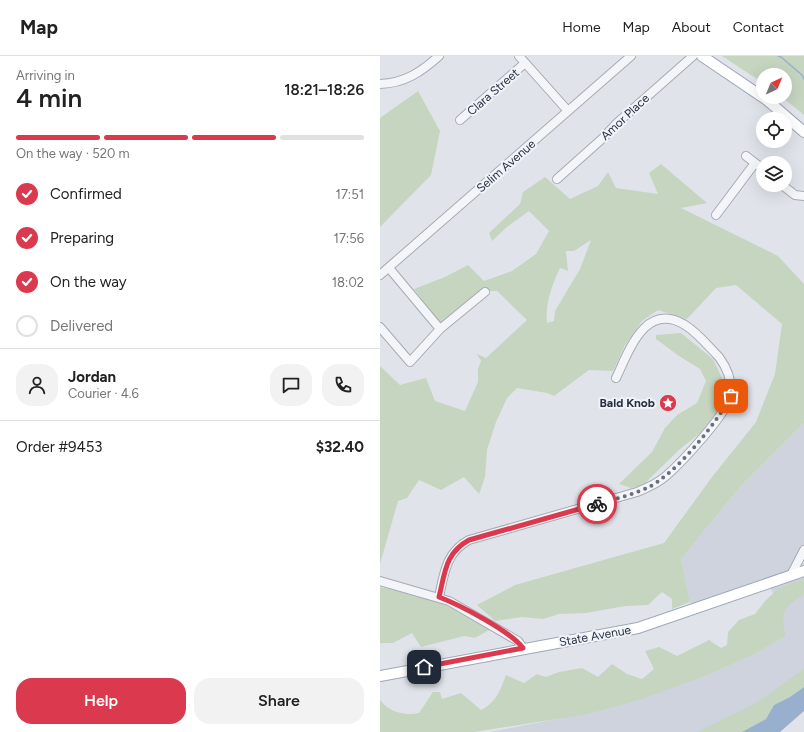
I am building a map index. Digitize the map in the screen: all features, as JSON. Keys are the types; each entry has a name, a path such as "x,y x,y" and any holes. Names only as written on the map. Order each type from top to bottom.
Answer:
{"main road":[{"path":"702,56 767,100 804,132"},
{"name":"State Avenue","path":"380,676 523,648 638,628 804,571"}],"street":[{"path":"380,84 396,82 412,77 438,56"},
{"path":"519,56 568,111"},
{"name":"Selim Avenue","path":"380,275 631,56"},
{"name":"Amor Place","path":"557,179 603,138 617,122 693,56"},
{"name":"Clara Street","path":"460,120 526,63"},
{"path":"716,215 755,163 746,156"},
{"path":"791,192 795,195 804,196"},
{"path":"389,268 440,329"},
{"path":"380,327 410,362 440,329 485,292"},
{"path":"439,597 448,560 463,544 469,540 637,492 654,484 666,476 710,428 731,396 730,377 724,363 686,325 670,320 662,319 654,322 640,332 629,349 616,378"},
{"path":"791,575 804,550"},
{"path":"380,581 439,597 466,609 518,641 523,648"}],"shaded area":[{"path":"804,423 804,550 796,564 804,571 804,687 790,697 774,705 742,732 490,732 608,709 717,671 751,656 786,636 779,607 768,583 695,608 690,602 681,559 740,487"}],"green space":[{"path":"722,56 804,56 804,115 791,104 792,104 792,68 756,68 756,78"},
{"path":"418,91 440,131 431,175 380,227 380,118"},
{"path":"661,164 707,203 681,208 778,256 804,284 804,423 740,487 681,559 690,602 672,609 672,599 662,592 648,605 625,606 586,613 559,614 543,619 522,617 495,621 477,605 515,585 664,543 712,477 756,422 775,374 782,324 736,285 716,288 687,319 658,310 642,321 625,345 613,371 589,370 554,396 547,393 517,388 507,398 496,422 487,450 485,477 479,494 464,477 441,490 419,480 407,498 398,501 380,564 380,366 400,385 426,378 435,401 465,411 478,382 478,369 481,361 477,354 486,358 527,320 497,291 482,291 441,324 414,289 445,277 468,265 484,281 512,271 536,254 549,231 529,211 507,227 492,241 489,233 520,204 523,192 545,177 570,199 598,186 608,172 616,188 658,194 649,173","holes":["591,240 580,269 555,311 554,321 547,323 548,301 554,281 560,268 568,271 566,251 574,251"]},
{"path":"681,333 713,359 724,382 727,396 716,414 699,434 680,449 643,485 631,488 619,484 652,452 665,428 677,415 697,403 706,381 700,369 656,339 656,335"},
{"path":"804,579 804,594 791,603 785,611 783,621 786,636 751,656 717,671 648,697 582,715 474,732 380,732 380,700 392,710 413,714 419,713 433,692 440,692 442,699 461,693 481,710 491,703 500,691 506,675 524,683 537,674 546,677 559,672 582,668 598,677 612,664 627,674 642,679 654,669 645,651 659,647 677,656 709,640 721,648 727,645 728,632 739,620 755,614 765,601 779,588"},
{"path":"380,587 433,598 491,629 475,638 464,636 421,647 412,633 393,643 380,643"},
{"path":"804,669 804,687 790,697 774,705 766,719 742,732 697,732 756,703"}],"water":[{"path":"804,687 804,711 780,732 742,732 766,719 774,705 790,697"}],"waterway":[{"path":"778,56 802,75 804,79"}],"way so far":[{"path":"597,504 637,492 654,484 666,476 710,428 731,396"}],"place":[{"name":"Bald Knob","path":"668,403"}],"route":[{"path":"424,667 523,648 518,641 466,609 439,597 448,560 457,548 469,540 597,504"}]}
